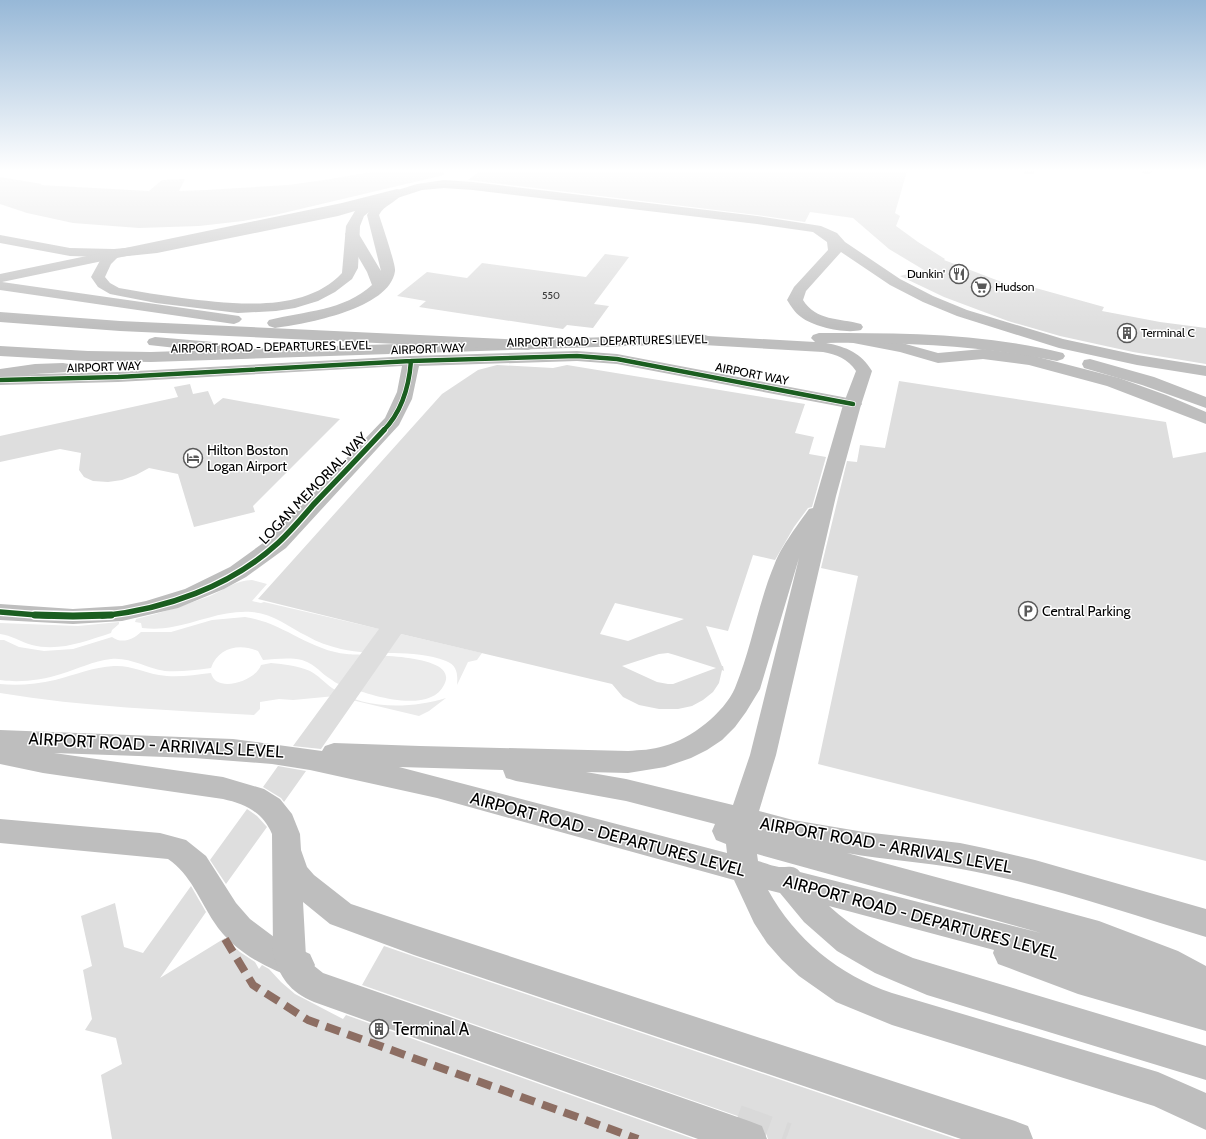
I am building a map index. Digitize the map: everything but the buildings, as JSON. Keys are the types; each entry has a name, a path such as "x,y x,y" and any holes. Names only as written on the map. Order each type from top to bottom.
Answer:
{"main road":[{"path":"0,278 269,222"},
{"path":"0,239 70,252 114,253 179,246 291,222"},
{"path":"114,253 105,262 98,277 100,282 106,287 115,291 226,308 264,308 287,305 307,299 324,292 339,283 349,272 354,222"},
{"path":"196,330 284,322 318,316 352,304 369,294 385,278 388,269 375,222"},
{"path":"765,222 820,232 832,238 836,246 835,251 796,295 795,300 802,311 818,320 831,324 941,339"},
{"path":"773,222 796,225 826,232 838,241 840,245 895,282 928,299 962,313 1059,343 1137,360 1206,371"},
{"path":"352,234 374,272 379,285"},
{"path":"840,245 799,290 795,296 796,302 807,314 819,320 908,338"},
{"path":"0,286 283,326"},
{"path":"0,304 124,317 283,326 508,343"},
{"path":"0,317 196,330 528,345"},
{"name":"AIRPORT ROAD - DEPARTURES LEVEL","path":"3,335 90,348 213,348 654,339 867,337 941,339 1021,348 1089,363 1145,380 1206,403"},
{"path":"78,338 170,343 213,348"},
{"path":"847,338 902,348 938,358 983,354 1005,355 1038,361 1085,373 1128,387 1206,419"},
{"path":"0,351 105,357 730,339 908,338 988,344 1042,352 1089,363 1142,371 1180,381 1206,385"},
{"path":"619,374 628,368 644,365 830,391 843,390 855,386 863,379 866,372 864,366 857,359 844,352 825,347 734,344 654,339"},
{"path":"688,340 823,347 850,354 859,362 864,370 863,378 853,404 826,497 762,763 741,827 740,841 743,861 754,892 770,921 790,946 815,969 847,991 867,1000 898,1011 1158,1090 1174,1096 1206,1112"},
{"path":"0,374 35,369 188,362 276,353"},
{"name":"AIRPORT WAY","path":"0,380 118,378 385,362 584,356 617,359 853,404"},
{"name":"LOGAN MEMORIAL WAY","path":"0,612 98,616 159,606 214,586 238,573 278,543 393,420 404,398 412,361"},
{"path":"385,362 394,383 404,398"},
{"path":"1089,363 1168,374 1206,377"},
{"path":"420,757 642,761 673,754 707,738 726,722 743,698 786,562 826,497"},
{"name":"AIRPORT ROAD - DEPARTURES LEVEL","path":"0,739 220,750 308,759 425,784 888,909 1161,979 1206,989"},
{"name":"AIRPORT ROAD - ARRIVALS LEVEL","path":"0,739 420,757"},
{"path":"0,750 244,793 260,799 273,809 282,822 286,834 288,849 292,949 304,967 276,954 247,936 232,922 204,875 192,861 177,849 160,844 0,831"},
{"path":"0,754 43,762 223,788 260,799 273,809 282,822 286,834 289,952 295,967 307,982 329,992 749,1139"},
{"path":"420,757 496,767 626,790 724,822 743,838 778,838 1099,935 1166,962 1206,984"},
{"path":"762,763 759,800 762,821 777,861 794,890 809,908 853,944 888,964 927,979 1206,1063"},
{"name":"AIRPORT ROAD - ARRIVALS LEVEL","path":"778,838 841,841 960,856 1035,873 1206,923"},
{"path":"288,849 294,872 303,884 341,914 414,940 1015,1139"},
{"path":"888,909 1078,978 1206,1015"}],"shaded area":[{"path":"252,580 267,584 252,601 261,603 264,602 482,653 477,660 468,662 457,685 455,667 446,661 420,655 341,649 315,640 280,621 259,613 231,613 168,628 142,628 141,623 135,622 136,619 182,606 210,596 235,583"},
{"path":"245,617 271,624 308,642 333,651 347,654 389,656 425,661 439,667 446,674 444,685 437,694 426,699 414,701 385,698 371,695 338,683 311,664 302,660 287,658 263,660 258,651 244,647 237,647 224,651 214,661 211,668 165,671 131,661 111,659 92,663 47,678 23,681 0,680 0,640 4,640 19,647 44,651 73,649 112,637 123,641 131,639 141,632 171,632 212,620"},
{"path":"119,622 111,633 72,645 42,647 0,634 0,623 78,626"},
{"path":"271,663 310,671 332,688 345,695 373,704 418,704 446,698 429,711 419,716 335,696 293,700 279,699 260,702 260,709 254,715 95,705 0,693 0,684 21,685 41,683 91,670 114,666 131,668 165,676 185,676 211,673 214,679 220,683 228,684 244,680 258,671 261,665"}],"tunnel":[{"path":"736,1121 786,1139"}],"marked path":[{"path":"225,939 253,985 308,1020 638,1139"}],"cycle path":[{"path":"0,380 118,377 411,361 577,356 617,359 853,404"},
{"path":"0,612 48,616 97,616 146,609 194,594 238,572 278,543 393,421 406,392 411,361"}],"place":[{"name":"Dunkin'","path":"959,274"},
{"name":"Hudson","path":"981,287"},
{"name":"Terminal C","path":"1127,333"},
{"name":"Hilton Boston Logan Airport","path":"193,458"},
{"name":"Central Parking","path":"1028,611"},
{"name":"Terminal A","path":"379,1029"}]}
